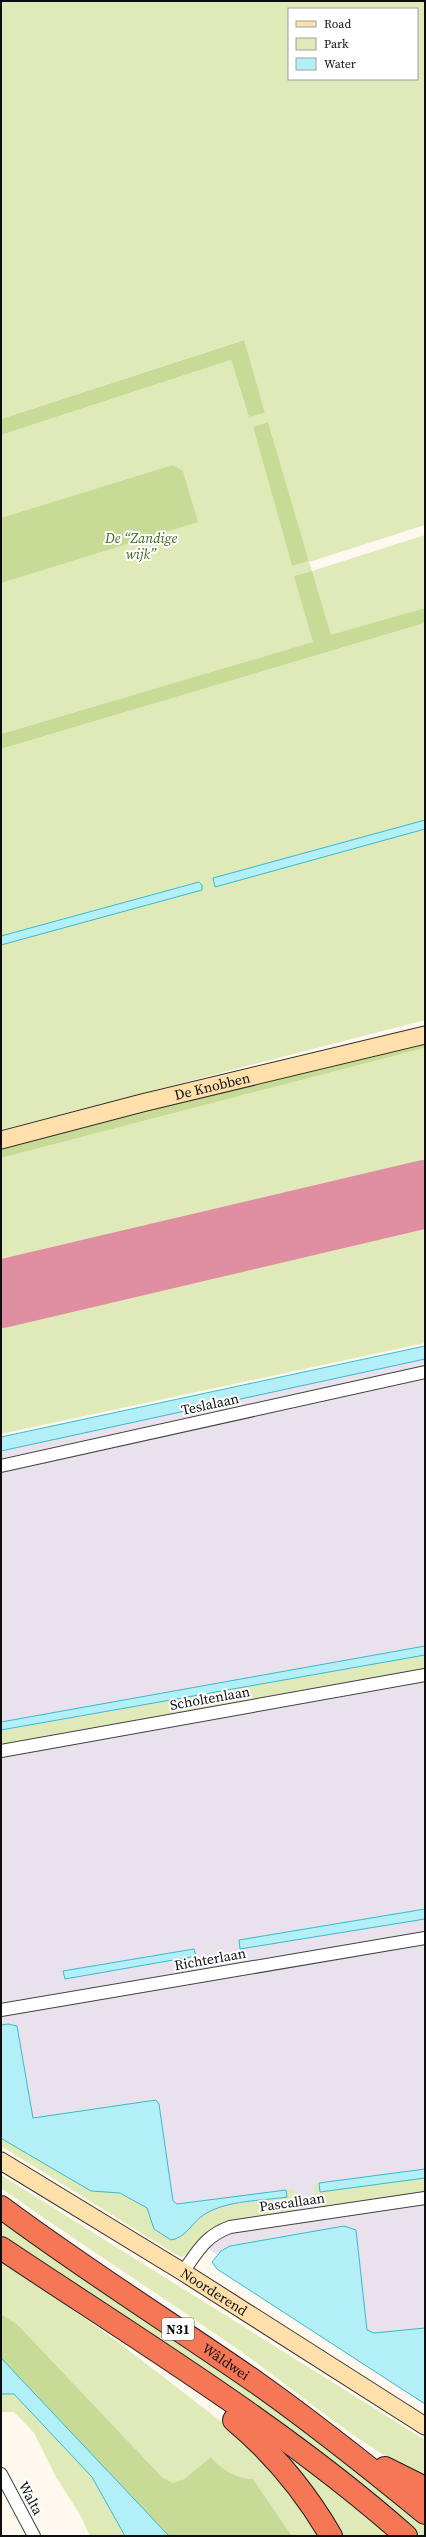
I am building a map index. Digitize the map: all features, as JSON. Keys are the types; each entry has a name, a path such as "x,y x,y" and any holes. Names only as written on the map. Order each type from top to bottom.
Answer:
{"highway":[{"name":"Wâldwei","path":"1,2207 94,2273 259,2384 346,2449 425,2513"},
{"name":"N31","path":"1,2248 160,2354 314,2463 406,2536"},
{"name":"N31","path":"160,2354 250,2433 305,2497 331,2536"},
{"name":"N31","path":"346,2449 425,2488"}],"street":[{"name":"De Knobben","path":"1,1140 142,1103 425,1035"},
{"name":"Teslalaan","path":"1,1466 425,1372"},
{"name":"Scholtenlaan","path":"1,1751 425,1675"},
{"name":"Richterlaan","path":"1,2010 425,1938"},
{"name":"Noorderend","path":"1,2161 183,2272 425,2426"},
{"name":"Pascallaan","path":"183,2272 199,2247 215,2232 230,2227 425,2198"},
{"name":"Walta","path":"1,2474 34,2536"}],"shaded area":[{"path":"425,1354 425,2393 1,2111 1,1445"}],"green space":[{"name":"De “Zandige wijk”","path":"1,1 425,1 425,525 309,562 312,571 295,576 314,642 1,734 1,435 231,360 249,417 265,413 243,340 1,419","holes":["268,422 309,561 292,566 253,427"]},
{"path":"244,340 265,413 249,417 231,360 1,435 1,419"},
{"path":"268,422 309,561 292,566 253,427"},
{"path":"173,465 183,471 198,522 1,583 1,518"},
{"path":"425,535 425,608 331,636 312,571"},
{"path":"312,571 331,635 425,608 425,623 1,749 1,734 313,642 294,576"},
{"path":"425,623 425,820 330,846 215,886 425,829 425,1020 1,1130 1,945 202,889 199,882 1,936 1,749"},
{"path":"425,1039 425,1048 1,1158 1,1147"},
{"path":"425,1048 425,1171 1,1272 1,1158"},
{"path":"425,1216 425,1343 1,1434 1,1316"},
{"path":"425,1655 425,1670 1,1746 1,1731"},
{"path":"1,2138 109,2191 120,2193 147,2208 154,2229 178,2239 204,2215 223,2206 287,2197 286,2190 294,2189 296,2207 293,2212 238,2220 217,2227 205,2234 185,2256 180,2257 1,2146"},
{"path":"1,2175 425,2440 425,2478 401,2466 356,2437 246,2355 1,2188"},
{"path":"425,2178 425,2194 324,2208 316,2204 314,2185 319,2183 320,2192"},
{"path":"1,2213 245,2383 425,2522 425,2536 415,2536 1,2238"},
{"path":"1,2260 110,2336 244,2439 275,2470 321,2536 292,2536 253,2479 247,2479 229,2472 219,2466 211,2457 184,2479 173,2483 162,2477 17,2324 1,2314"},
{"path":"1,2314 17,2324 162,2477 173,2483 184,2479 211,2457 219,2466 229,2472 247,2479 253,2479 292,2536 169,2536 1,2358"},
{"path":"1,2394 14,2394 92,2477 125,2536 90,2536 79,2513 56,2477 34,2433 14,2412 1,2412"},
{"path":"254,2432 346,2499 390,2536 334,2536"}],"water":[{"path":"425,820 425,829 215,887 213,878"},
{"path":"199,882 202,885 202,890 1,945 1,936"},
{"path":"425,1346 425,1359 1,1451 1,1437"},
{"path":"425,1646 425,1655 1,1730 1,1722"},
{"path":"425,1909 425,1919 240,1949 239,1940"},
{"path":"194,1949 196,1956 65,1979 63,1971"},
{"path":"8,2024 17,2026 33,2118 156,2100 159,2104 173,2201 177,2204 286,2190 287,2197 245,2202 214,2209 200,2217 181,2236 171,2240 154,2229 147,2208 120,2193 91,2191 9,2143 1,2138 1,2025"},
{"path":"425,2169 425,2178 320,2192 319,2183"},
{"path":"344,2226 356,2230 367,2330 374,2333 425,2328 425,2404 217,2269 212,2262 221,2251 230,2246"},
{"path":"1,2358 169,2536 125,2536 92,2477 14,2394 1,2394"}],"runway":[{"path":"1,1294 425,1194"}]}
